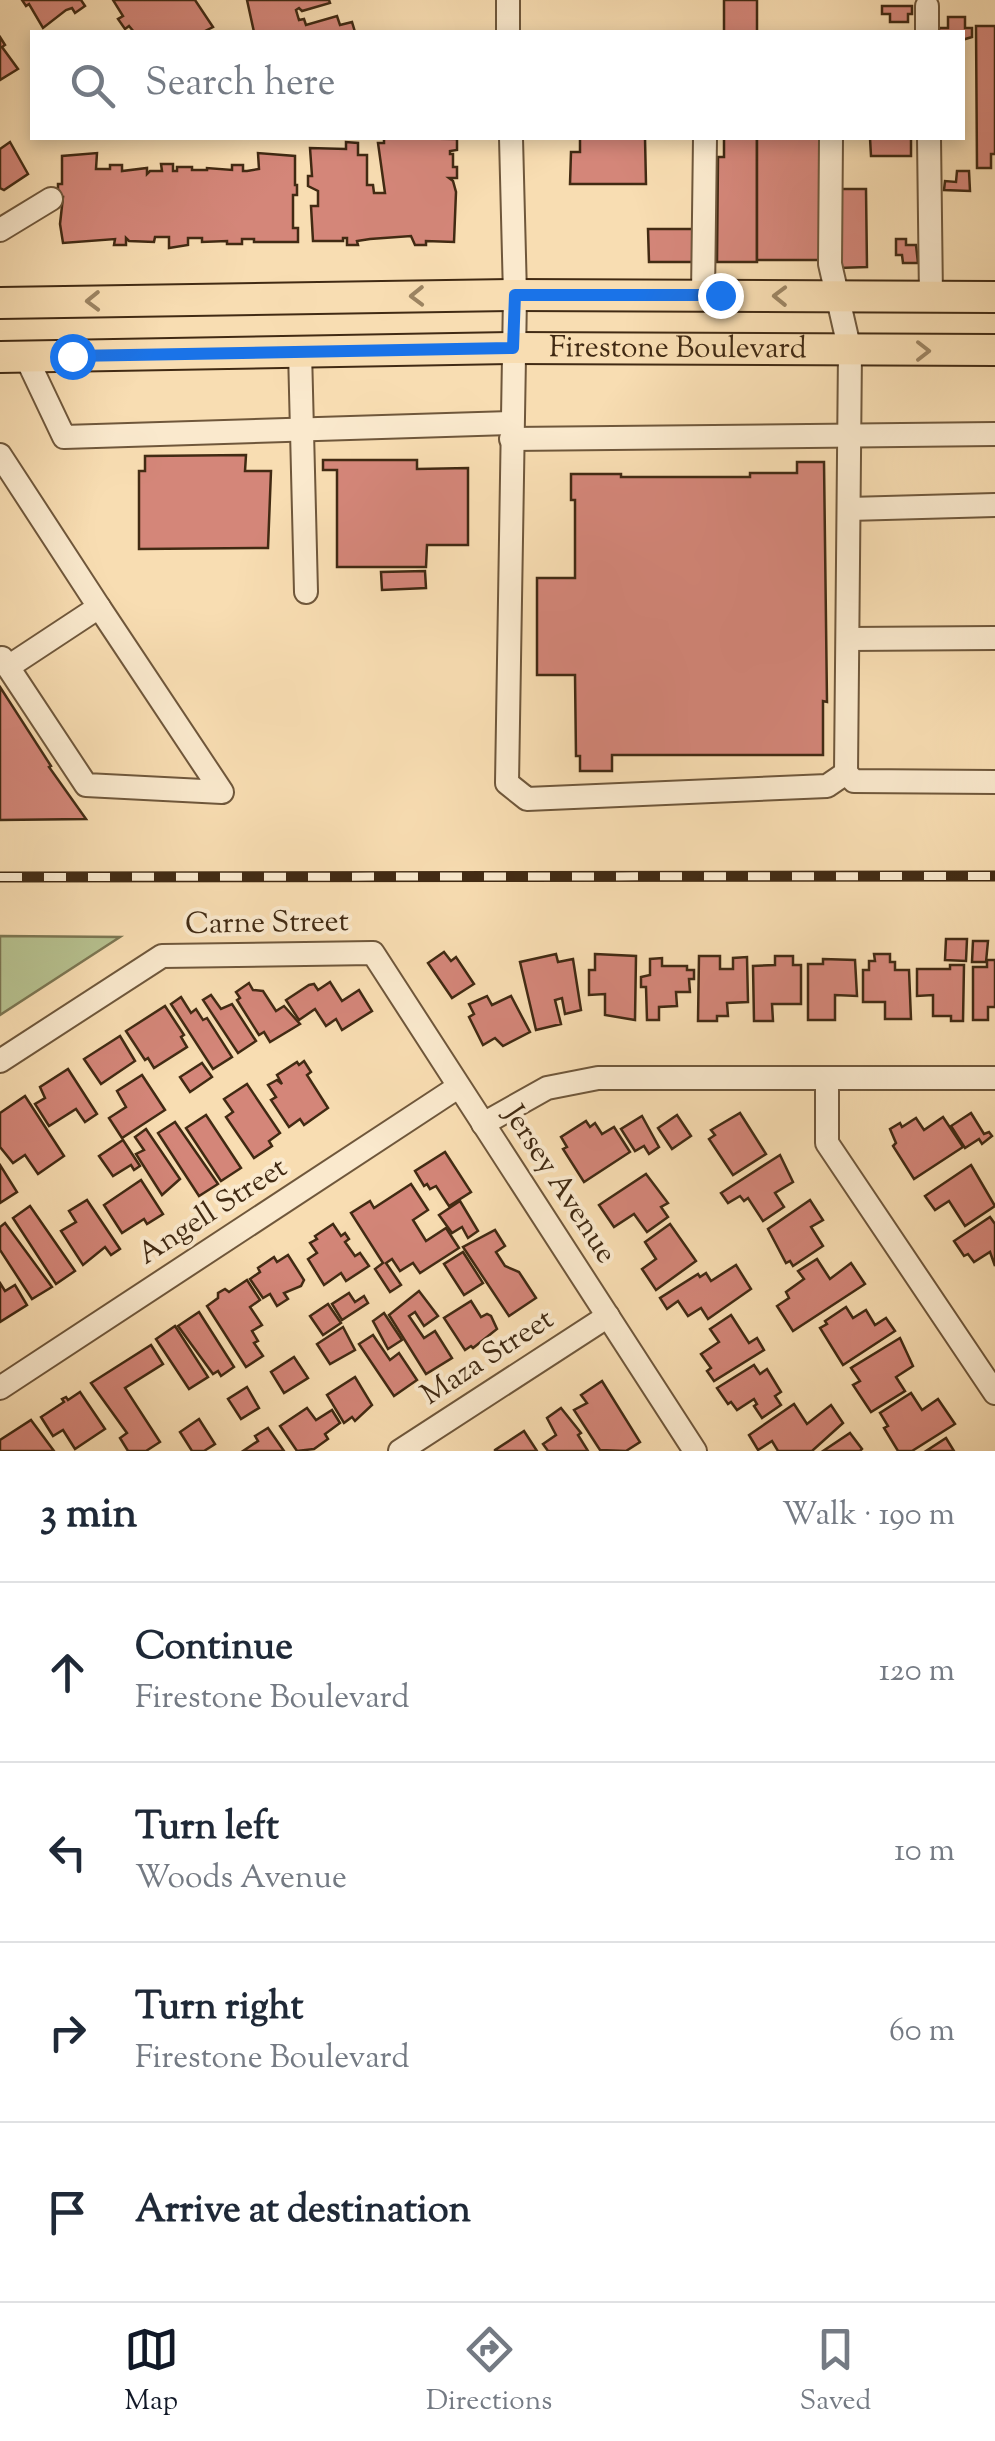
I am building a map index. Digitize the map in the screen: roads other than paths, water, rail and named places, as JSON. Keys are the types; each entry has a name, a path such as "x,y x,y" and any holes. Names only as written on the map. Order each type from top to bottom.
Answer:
{"main road":[{"name":"Firestone Boulevard","path":"0,303 515,295 995,297"},
{"name":"Firestone Boulevard","path":"13,356 513,348 995,350"}],"street":[{"path":"508,0 508,30"},
{"path":"926,6 927,30"},
{"path":"511,140 515,295 507,783 527,799 827,786 846,773"},
{"path":"703,295 704,140"},
{"path":"831,140 830,264 850,351 846,773 854,781 995,782"},
{"path":"928,140 931,297"},
{"path":"0,230 51,199"},
{"path":"300,351 306,592"},
{"path":"13,356 64,437 302,430 995,434"},
{"path":"0,455 222,792 86,785 4,661 99,608"},
{"path":"849,510 995,505"},
{"path":"848,639 995,638"},
{"name":"Carne Street","path":"0,1061 162,956 372,953"},
{"name":"Jersey Avenue","path":"372,953 694,1451"},
{"path":"483,1124 547,1088 598,1078 995,1078"},
{"path":"827,1080 826,1143 995,1393"},
{"name":"Angell Street","path":"0,1388 458,1087"},
{"name":"Maza Street","path":"400,1451 608,1316"}],"railway":[{"path":"0,877 995,876"}]}
